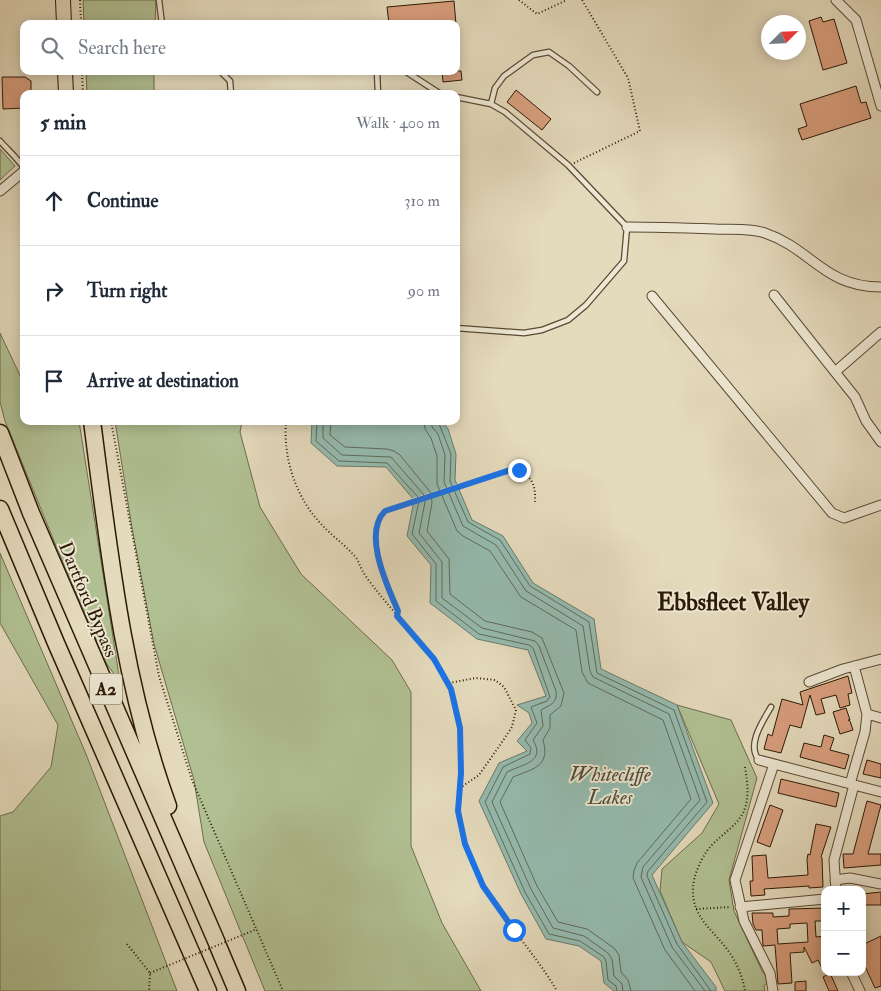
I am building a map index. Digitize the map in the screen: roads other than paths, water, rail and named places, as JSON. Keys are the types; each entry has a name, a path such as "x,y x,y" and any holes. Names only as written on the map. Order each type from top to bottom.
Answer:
{"highway":[{"name":"A2","path":"93,425 108,544 128,664 137,702 163,793 219,948 238,991"},
{"name":"Dartford Bypass","path":"0,434 61,584 219,948"},
{"name":"A2","path":"0,509 205,985"}],"main road":[{"path":"63,0 64,20"},
{"path":"65,75 66,90"}],"street":[{"path":"836,0 856,20 881,106"},
{"path":"0,191 20,174"},
{"path":"627,226 759,231 788,244 829,274 841,280 864,287 881,287"},
{"path":"774,295 855,397 866,421 881,442"},
{"path":"652,296 832,513 844,518 881,505"},
{"path":"835,372 881,332"},
{"path":"809,682 854,666 881,659"},
{"path":"836,886 834,860 867,714 854,666"},
{"path":"867,714 881,718"},
{"path":"758,760 881,792"},
{"path":"773,991 770,973 746,928 735,880 774,764"},
{"path":"835,880 856,879 881,884"},
{"path":"740,907 821,900"},
{"path":"853,976 860,991"}],"lane":[{"path":"159,0 162,20"},
{"path":"491,104 495,88 504,76 533,55 549,52 569,66 597,92"},
{"path":"224,75 230,81 231,90"},
{"path":"377,75 378,90"},
{"path":"411,75 434,90"},
{"path":"460,98 491,104 505,112 554,157 568,165 627,226 624,261 586,305 568,320 542,330 524,332 460,328"},
{"path":"0,141 20,164"},
{"path":"758,760 755,755 754,746 756,734 771,708"}],"water":[{"name":"Whitecliffe Lakes","path":"312,425 445,425 456,454 455,480 472,520 503,536 533,583 594,619 601,669 677,705 713,803 652,875 682,942 716,987 716,991 614,991 604,983 601,961 579,946 546,939 521,894 479,801 499,763 527,751 517,741 532,723 529,713 517,705 546,696 528,650 477,639 430,603 431,565 407,536 414,500 386,467 337,466 311,443"}],"district":[{"name":"Ebbsfleet Valley","path":"733,602"}]}
